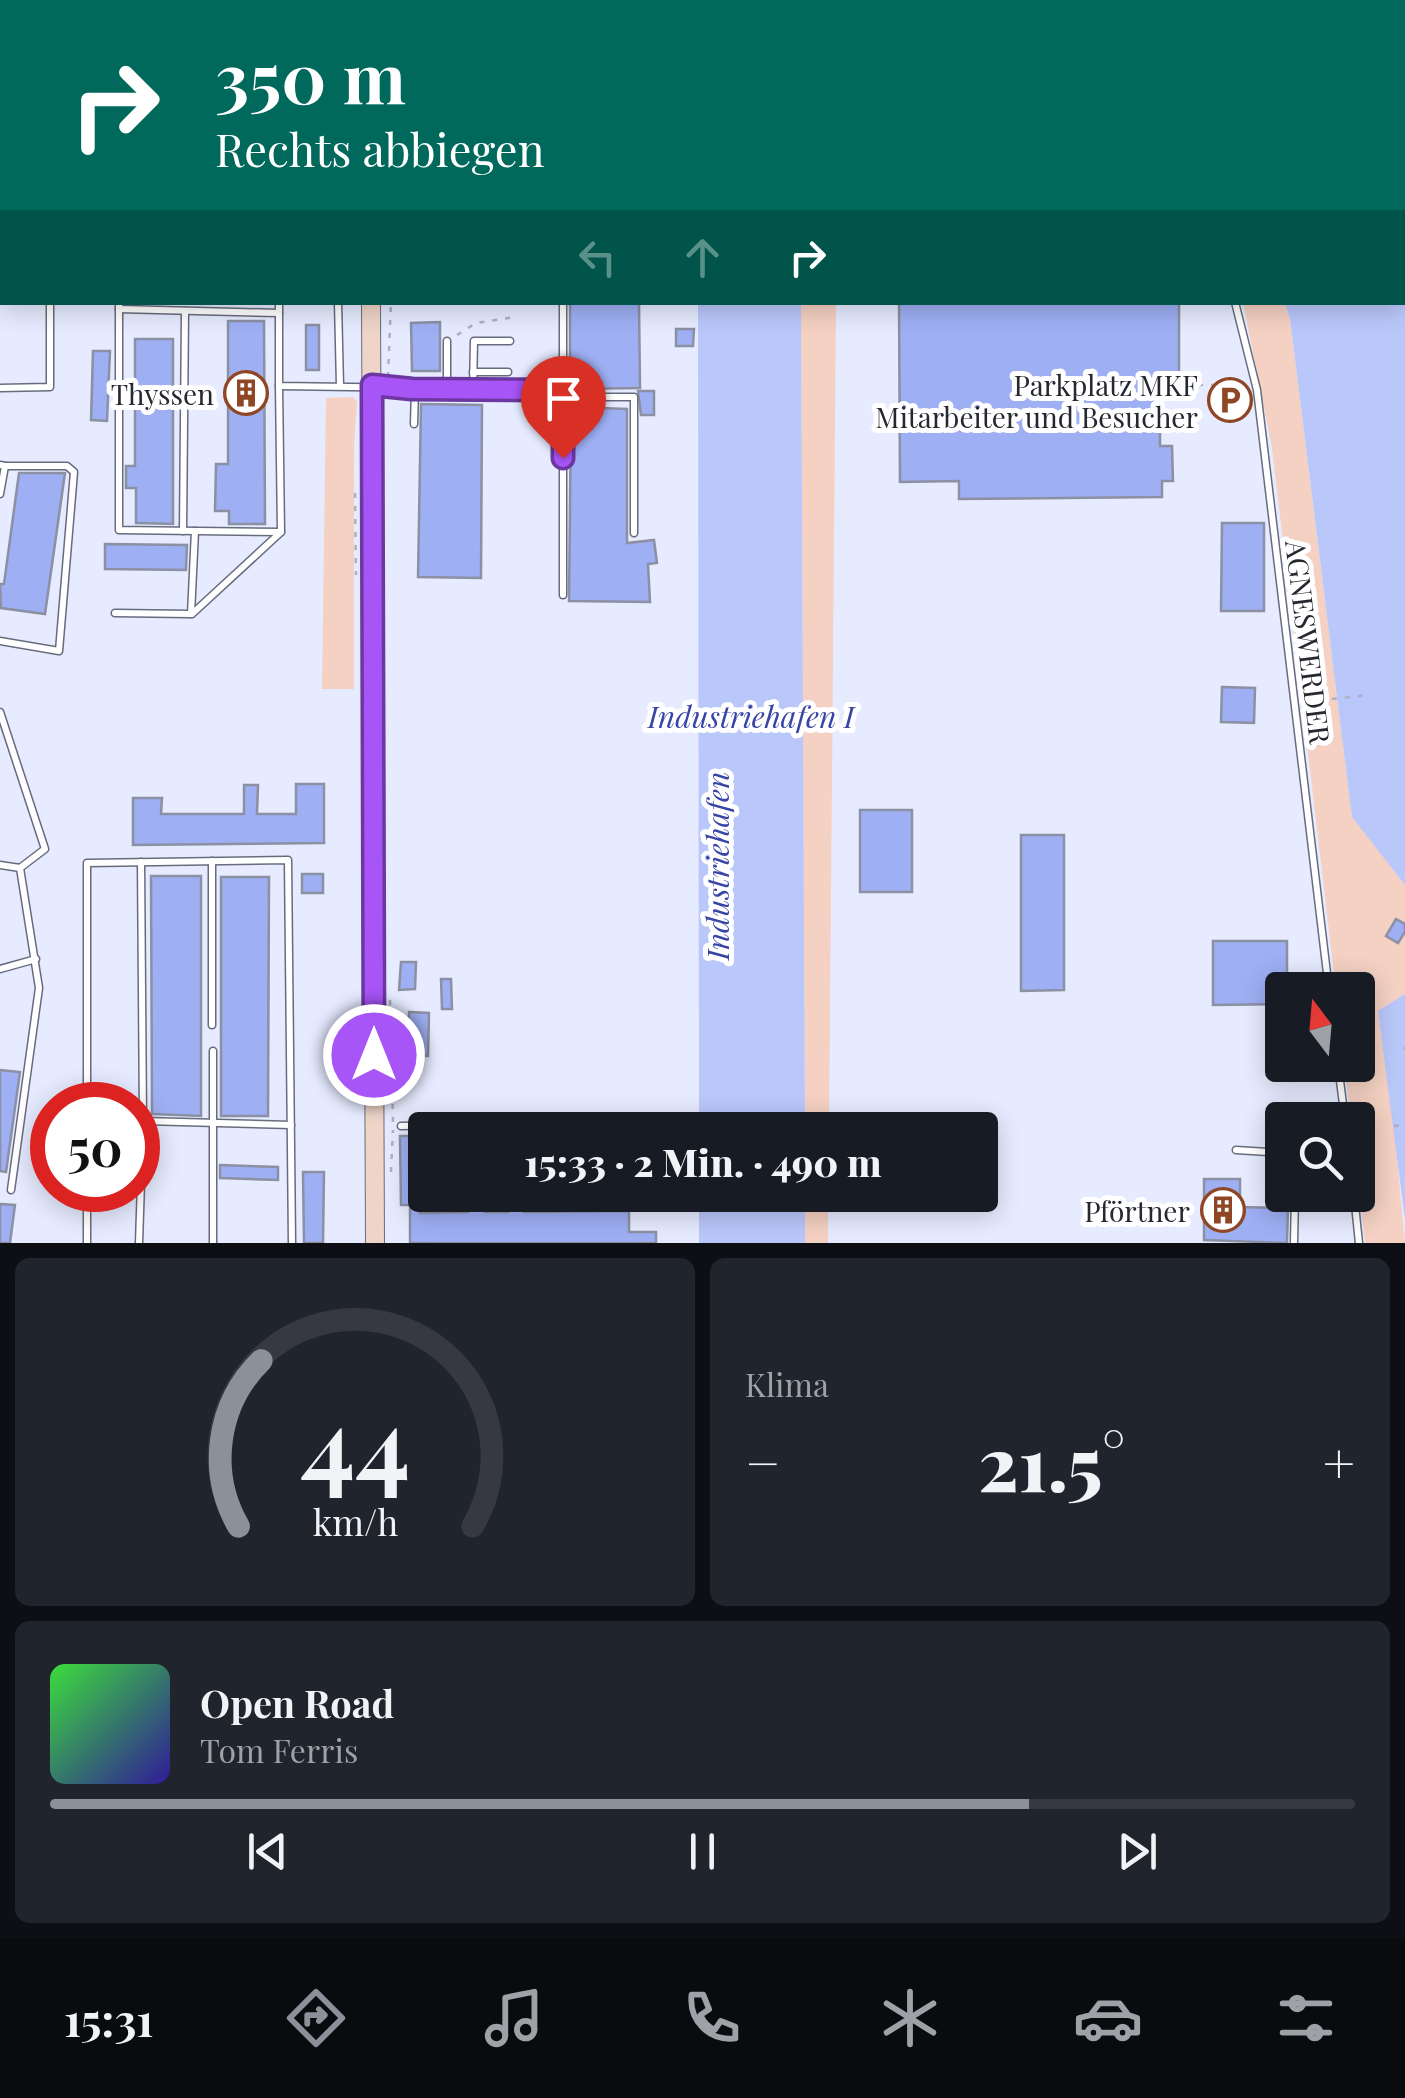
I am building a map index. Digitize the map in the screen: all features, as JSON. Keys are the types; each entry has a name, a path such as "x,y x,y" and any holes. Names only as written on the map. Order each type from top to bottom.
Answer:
{"main road":[{"path":"371,305 374,1243"}],"lane":[{"path":"0,388 50,388 50,305"},
{"path":"114,613 191,614 281,532 280,305"},
{"path":"338,305 340,386"},
{"path":"563,305 563,595"},
{"name":"AGNESWERDER","path":"1235,305 1258,390 1327,972"},
{"path":"280,313 120,306 119,530 281,532"},
{"path":"183,531 184,311"},
{"path":"447,341 447,389"},
{"path":"473,389 474,341 510,341"},
{"path":"473,372 508,372"},
{"path":"279,386 563,390 574,397 634,398 634,533"},
{"path":"414,424 415,388"},
{"path":"0,494 2,465 67,466 74,472 59,651 0,642"},
{"path":"191,614 195,531"},
{"path":"0,712 45,849 20,868 0,865"},
{"path":"87,1082 87,863 288,860 292,1243"},
{"path":"212,861 212,1025"},
{"path":"142,862 143,1082"},
{"path":"10,1190 39,988 20,868"},
{"path":"0,969 36,959"},
{"path":"212,1051 213,1243"},
{"path":"160,1121 291,1124"},
{"path":"401,1126 408,1126"},
{"path":"1236,1150 1265,1152"},
{"path":"87,1212 87,1243"},
{"path":"138,1243 139,1212"},
{"path":"1294,1212 1294,1242"},
{"path":"1356,1212 1359,1243"}],"path":[{"path":"447,341 476,322 516,318"},
{"path":"1198,385 1224,385"},
{"path":"1294,703 1368,695"},
{"path":"1394,1126 1405,1125"}],"shaded area":[{"path":"801,305 836,305 829,1112 805,1112"},
{"path":"1243,305 1286,305 1290,319 1352,816 1405,885 1405,994 1378,1012 1405,1243 1365,1243 1362,1212 1375,1212 1375,1102 1349,1102 1346,1082 1375,1082 1375,972 1334,972 1272,448"},
{"path":"353,397 357,401 354,689 322,689 326,398"},
{"path":"805,1212 828,1212 828,1243 805,1243"}],"water":[{"name":"Industriehafen I","path":"698,305 801,305 805,1112 699,1112"},
{"path":"1286,305 1405,305 1405,885 1352,817"},
{"path":"1405,994 1405,1220 1378,1011"},
{"path":"699,1212 805,1212 805,1243 699,1243"}],"building":[{"path":"570,305 639,305 640,388 575,389 575,374 570,374"},
{"path":"899,305 1179,305 1179,379 1160,379 1160,446 1172,446 1173,481 1162,481 1162,497 959,499 959,481 900,482"},
{"name":"Thyssen","path":"228,321 264,321 265,524 229,524 229,511 215,511 216,464 228,464"},
{"path":"440,322 440,371 412,371 411,323"},
{"path":"306,325 319,325 319,370 306,370"},
{"path":"676,329 694,329 693,346 676,346"},
{"path":"135,339 173,339 173,524 136,523 136,488 126,488 126,466 135,466"},
{"path":"93,351 110,351 107,421 91,420"},
{"path":"638,391 654,391 654,415 641,415"},
{"path":"421,404 482,405 481,578 418,577"},
{"path":"571,407 627,409 627,543 654,540 657,563 648,564 650,602 569,601"},
{"path":"19,473 65,473 45,614 1,608 0,584 4,584"},
{"path":"1222,523 1264,523 1264,611 1221,611"},
{"path":"105,544 187,545 186,570 105,569"},
{"path":"1222,687 1255,688 1254,723 1221,722"},
{"path":"296,784 324,784 324,843 133,845 133,798 162,798 161,814 244,814 244,785 258,785 257,814 296,814"},
{"path":"860,810 912,810 912,892 860,892"},
{"path":"1021,835 1064,835 1064,990 1021,991"},
{"path":"302,874 323,874 323,893 302,893"},
{"path":"151,876 201,876 201,1116 160,1114 160,1082 152,1082"},
{"path":"221,877 269,877 268,1116 221,1116"},
{"path":"1396,919 1405,924 1398,943 1386,936"},
{"path":"1213,941 1287,941 1287,972 1265,972 1265,1004 1213,1005"},
{"path":"401,962 416,962 415,989 399,990"},
{"path":"441,979 451,979 452,1009 442,1009"},
{"path":"409,1012 429,1013 428,1056 408,1055"},
{"path":"0,1070 20,1072 6,1172 0,1171"},
{"path":"400,1136 408,1136 408,1205 401,1205"},
{"path":"220,1165 278,1167 278,1180 220,1178"},
{"path":"303,1172 324,1172 323,1243 304,1243"},
{"path":"1204,1179 1240,1179 1240,1207 1288,1212 1287,1243 1204,1240"},
{"path":"0,1204 15,1205 10,1243 0,1243"},
{"path":"410,1212 629,1212 629,1232 656,1232 656,1243 410,1243"}],"place":[{"name":"Thyssen","path":"246,393"},
{"name":"Parkplatz MKF Mitarbeiter und Besucher","path":"1230,400"},
{"name":"Pförtner","path":"1223,1210"}],"route":[{"path":"374,1055 372,385 563,390 563,458"}],"water label":[{"name":"Industriehafen","path":"717,866"}]}
